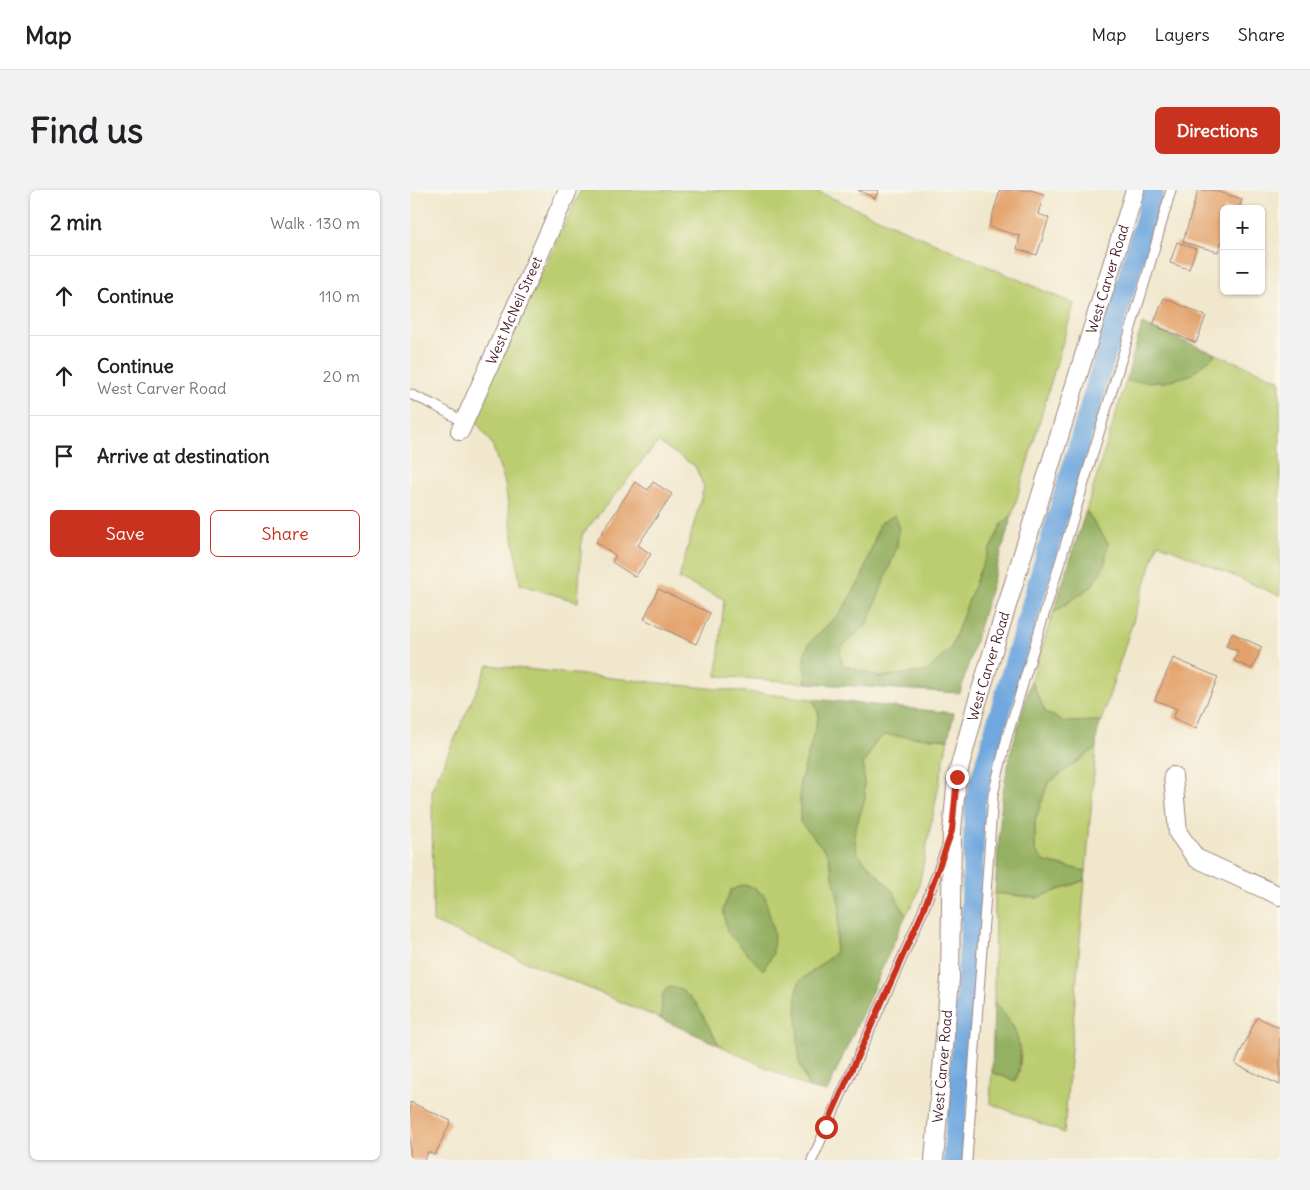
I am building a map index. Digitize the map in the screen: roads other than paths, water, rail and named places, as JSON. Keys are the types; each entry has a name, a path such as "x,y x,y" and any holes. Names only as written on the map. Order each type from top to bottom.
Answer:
{"street":[{"name":"West McNeil Street","path":"462,426 568,190"},
{"name":"West Carver Road","path":"934,1160 950,978 952,831 957,777 976,706 1135,190"},
{"path":"1173,776 1178,833 1196,858 1280,896"}],"lane":[{"path":"967,1160 993,795 1007,737 1171,190"},
{"path":"410,394 434,405 462,426"},
{"path":"812,1160 923,911 952,831"}],"waterway":[{"path":"953,1160 970,942 975,802 1154,190"}]}
